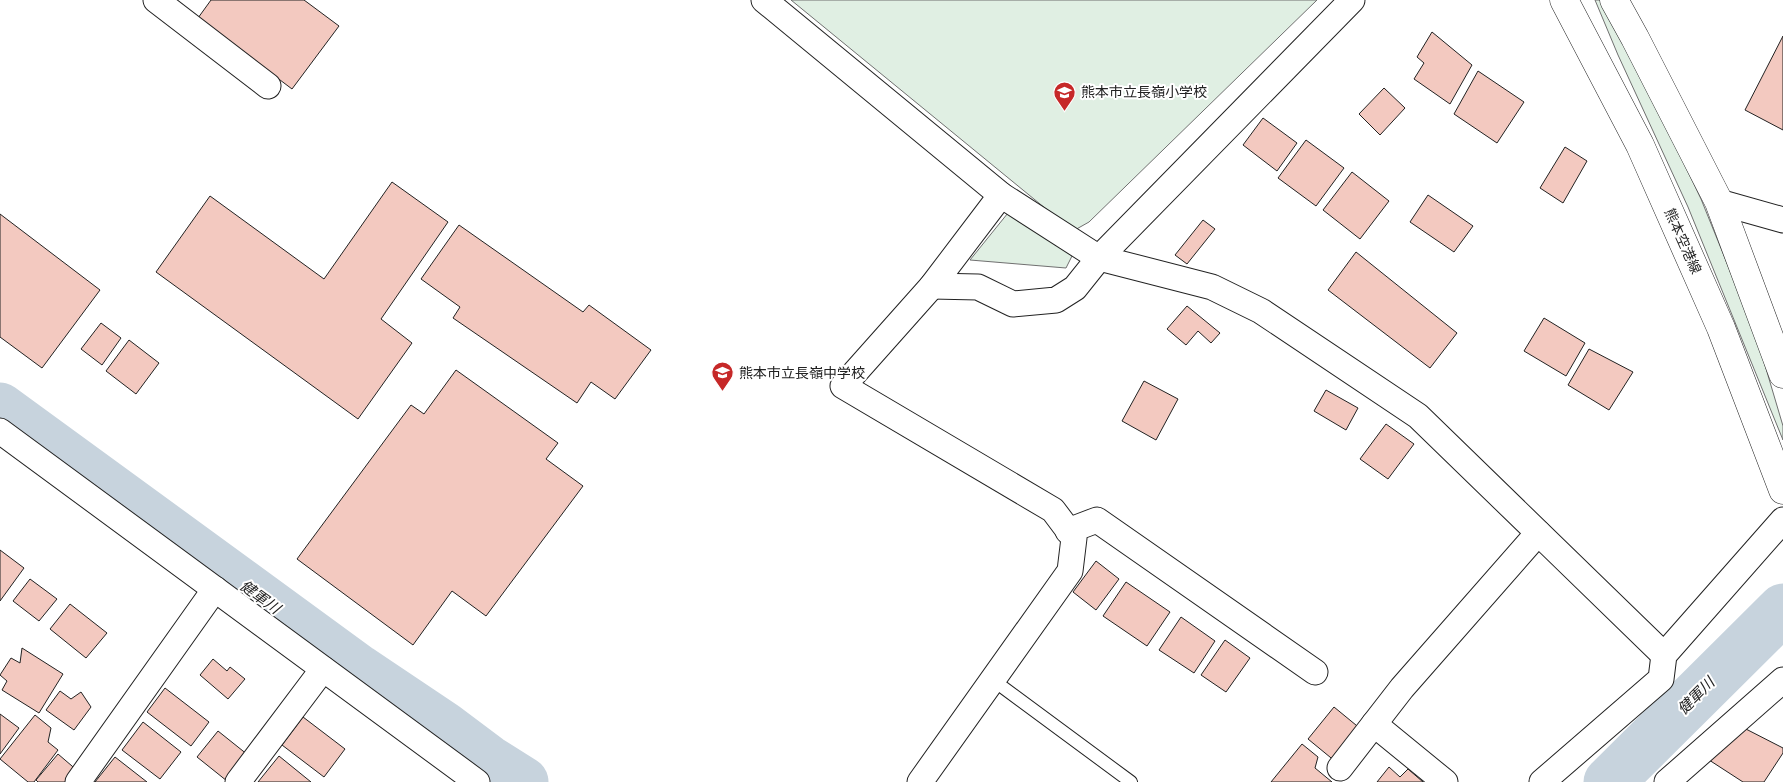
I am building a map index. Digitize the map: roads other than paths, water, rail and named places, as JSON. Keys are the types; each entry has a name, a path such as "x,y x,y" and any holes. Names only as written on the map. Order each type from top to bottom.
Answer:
{"main road":[{"name":"熊本空港線","path":"1564,0 1640,144 1721,328 1783,490"},
{"path":"1614,0 1719,202 1783,374"}],"street":[{"path":"156,0 268,86"},
{"path":"764,0 1001,195 1099,258 1212,287 1260,311 1418,416 1664,655"},
{"path":"932,286 978,287 1013,304 1056,300 1075,288 1099,258 1352,0"},
{"path":"920,782 1070,571 1074,538 1053,510 843,386 932,286 1001,195"},
{"path":"1719,202 1783,220"},
{"path":"4,441 215,589 477,782"},
{"path":"1068,531 1097,520 1315,672"},
{"path":"1542,782 1661,679 1664,655 1783,520"},
{"path":"1340,768 1402,688 1538,532"},
{"path":"78,782 215,589"},
{"path":"238,782 322,668"},
{"path":"1667,782 1783,680"},
{"path":"1374,724 1445,782"}],"lane":[{"path":"992,680 1131,782"}],"waterway":[{"name":"健軍川","path":"0,408 359,670 444,727 488,760 523,782"},
{"name":"健軍川","path":"1609,782 1783,609"}],"place":[{"name":"熊本市立長嶺小学校","path":"1065,111"},
{"name":"熊本市立長嶺中学校","path":"723,392"}]}
